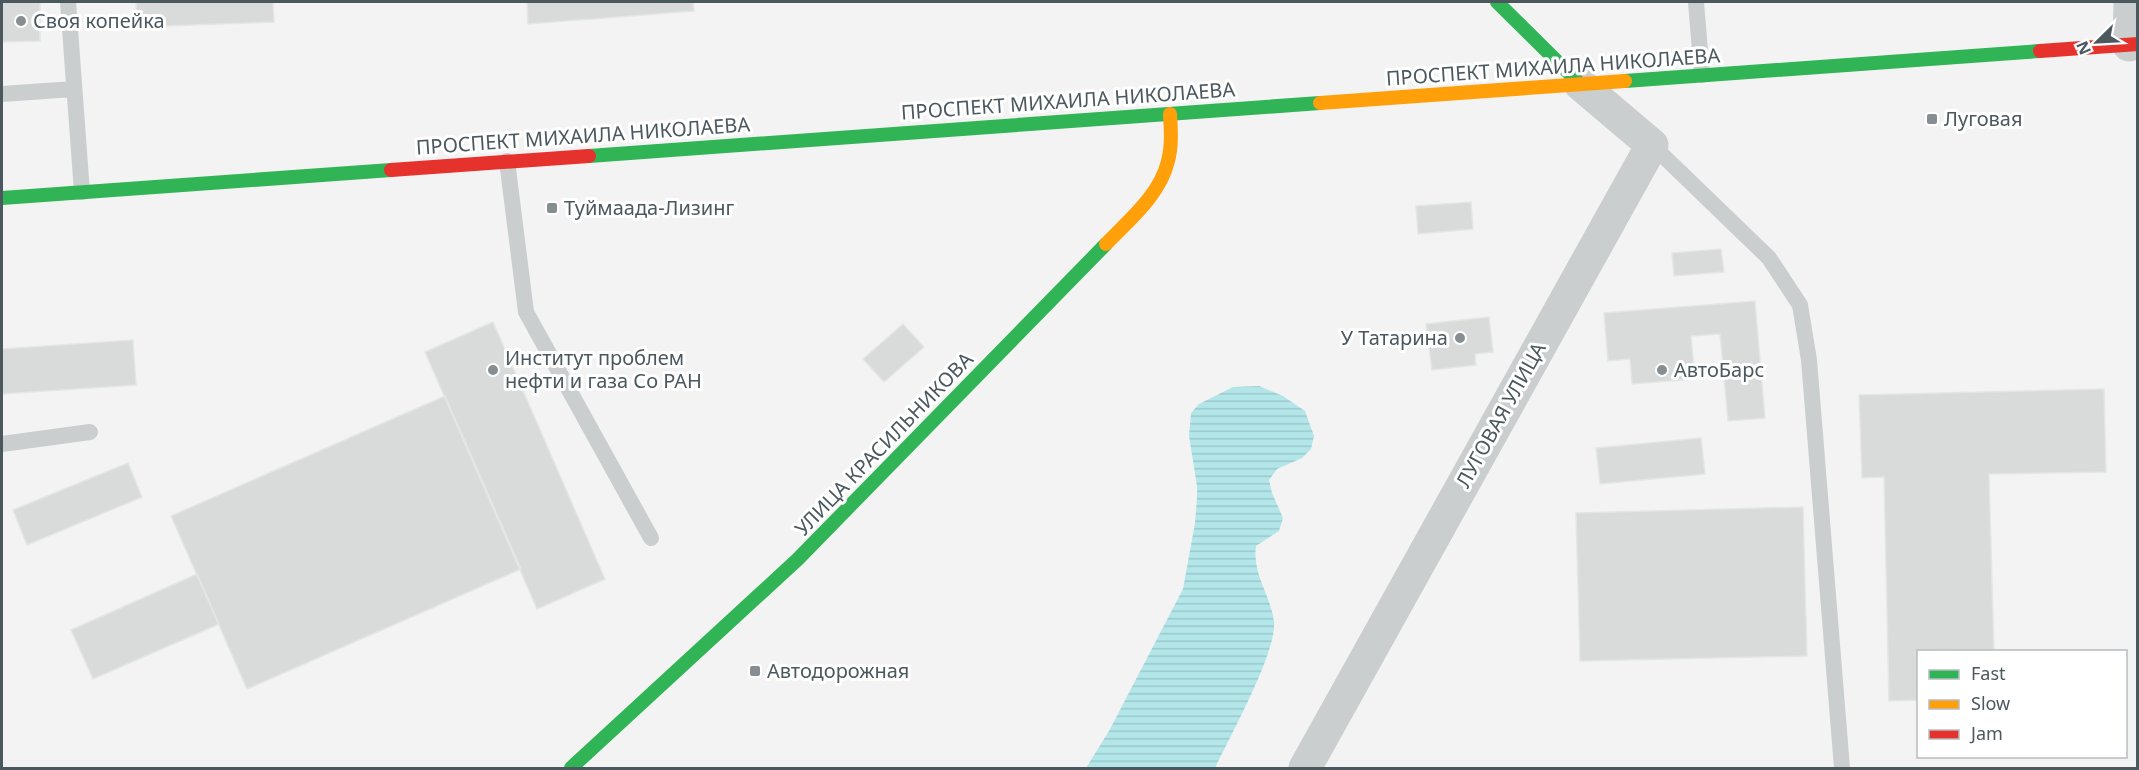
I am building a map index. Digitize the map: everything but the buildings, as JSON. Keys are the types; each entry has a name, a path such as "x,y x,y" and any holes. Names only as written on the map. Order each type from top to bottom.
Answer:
{"main road":[{"path":"1497,2 1580,84"},
{"name":"ПРОСПЕКТ МИХАИЛА НИКОЛАЕВА","path":"2,198 2133,45"},
{"name":"УЛИЦА КРАСИЛЬНИКОВА","path":"571,768 798,559 1152,195 1167,170 1172,146 1170,114"}],"street":[{"path":"2130,2 2133,45"},
{"path":"1580,84 1652,145"},
{"name":"ЛУГОВАЯ УЛИЦА","path":"1305,768 1652,145"}],"lane":[{"path":"68,2 82,192"},
{"path":"1696,2 1702,75"},
{"path":"2,94 74,89"},
{"path":"1652,145 1769,258 1800,305 1809,360 1842,768"},
{"path":"507,161 526,312 651,538"},
{"path":"2,444 90,432"}],"water":[{"path":"1259,386 1283,396 1305,411 1314,436 1311,449 1302,458 1277,469 1269,480 1283,518 1279,531 1256,546 1259,576 1274,622 1268,653 1251,695 1215,768 1086,768 1109,731 1183,589 1195,523 1197,498 1189,436 1191,413 1199,404 1233,387"}],"traffic: fast":[{"path":"1497,2 1580,84"},
{"path":"1625,81 2040,51"},
{"path":"589,156 1320,103"},
{"path":"2,198 391,170"},
{"path":"571,768 798,559 1106,244"}],"traffic: slow":[{"path":"1320,103 1625,81"},
{"path":"1106,244 1143,206 1164,173 1170,150 1170,114"}],"traffic: jam":[{"path":"2040,51 2138,44"},
{"path":"391,170 589,156"}],"place":[{"name":"Своя копейка","path":"21,21"},
{"name":"Луговая","path":"1932,119"},
{"name":"Туймаада-Лизинг","path":"552,208"},
{"name":"У Татарина","path":"1460,338"},
{"name":"Институт проблем нефти и газа Со РАН","path":"493,370"},
{"name":"АвтоБарс","path":"1662,370"},
{"name":"Автодорожная","path":"755,671"}]}
